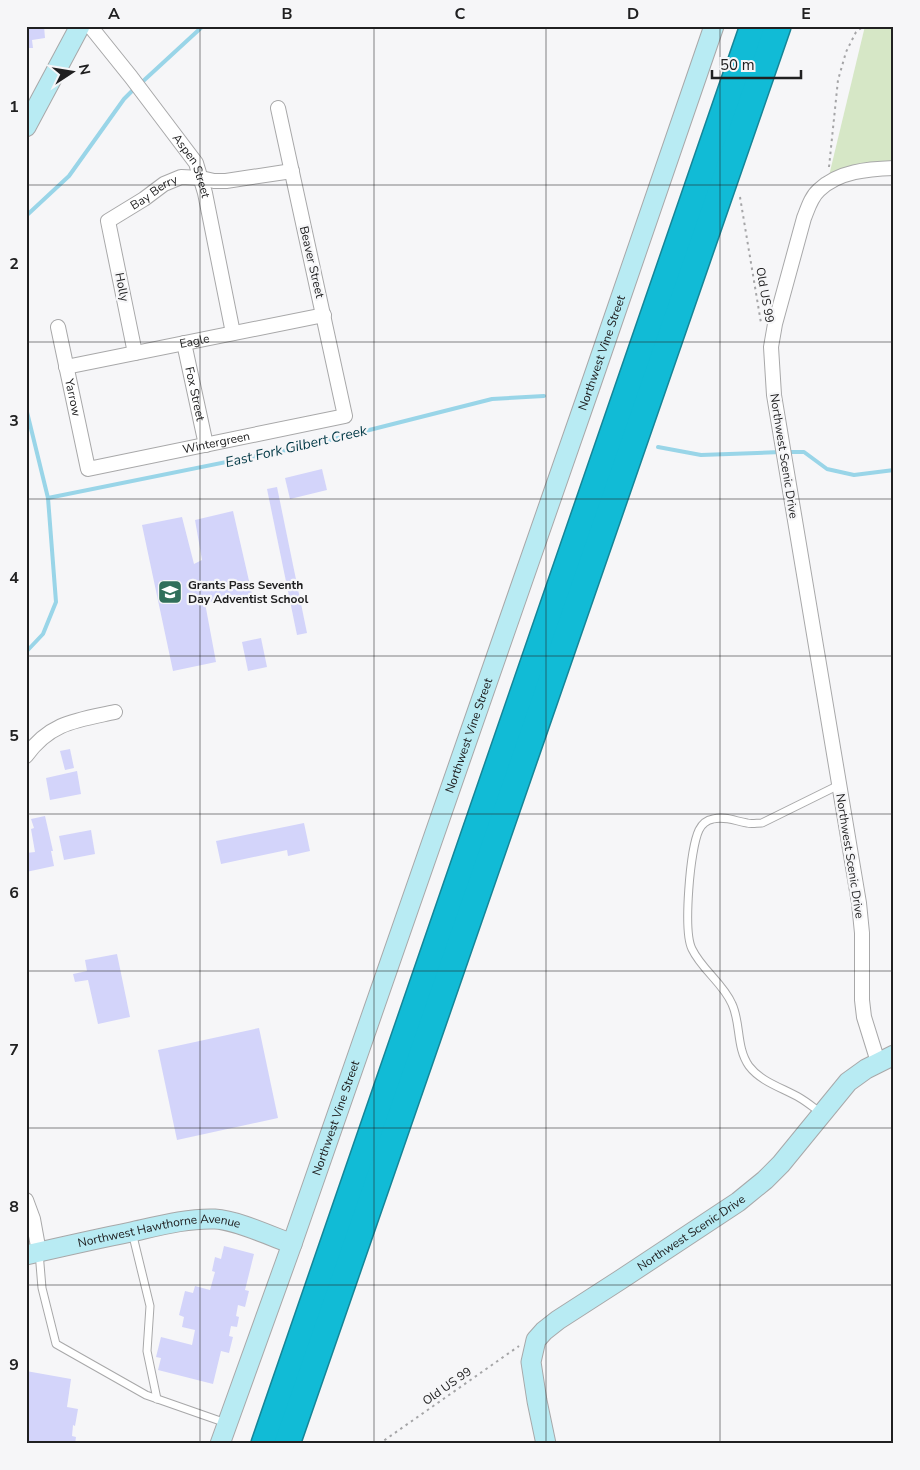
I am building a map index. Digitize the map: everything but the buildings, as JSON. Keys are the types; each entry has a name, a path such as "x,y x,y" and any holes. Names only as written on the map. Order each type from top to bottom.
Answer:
{"highway":[{"path":"264,1444 753,26"},
{"path":"287,1444 778,26"}],"street":[{"path":"26,126 80,26"},
{"name":"Aspen Street","path":"90,26 132,77 196,163 205,193 234,333"},
{"name":"Northwest Vine Street","path":"220,1444 292,1244 581,415 714,26"},
{"name":"Beaver Street","path":"278,108 345,416"},
{"name":"Northwest Scenic Drive","path":"546,1444 531,1362 536,1340 544,1330 738,1202 781,1164 848,1082 886,1058 864,1018 860,918 840,785 774,395 771,347 775,324 804,218 810,203 818,191 836,178 848,174 872,169 894,168"},
{"name":"Bay Berry","path":"108,221 164,184 181,177 201,178 214,182 292,170"},
{"name":"Holly","path":"108,221 135,353"},
{"name":"Eagle","path":"66,366 324,315"},
{"name":"Yarrow","path":"58,326 88,469"},
{"name":"Fox Street","path":"184,343 206,445"},
{"name":"Wintergreen","path":"88,469 345,416"},
{"path":"26,756 42,737 55,729 73,722 115,712"},
{"path":"26,1200 33,1219 33,1253"},
{"name":"Northwest Hawthorne Avenue","path":"33,1253 188,1220 216,1219 292,1244"}],"lane":[{"path":"822,1113 801,1098 767,1081 749,1066 744,1056 734,1006 727,993 692,951 688,940 688,904 692,857 698,832 703,824 712,819 728,818 749,824 762,823 840,785"},
{"path":"132,1231 150,1306 147,1350 156,1399"},
{"path":"33,1253 56,1344 146,1395 228,1424"}],"path":[{"path":"827,184 838,80 846,52 856,32 864,26"},
{"name":"Old US 99","path":"740,197 762,329"},
{"name":"Old US 99","path":"379,1444 525,1342"}],"green space":[{"path":"865,26 894,26 894,167 827,184"}],"waterway":[{"path":"140,84 203,26"},
{"path":"26,216 69,176 124,99 135,88"},
{"name":"East Fork Gilbert Creek","path":"48,498 306,446 492,399 544,396"},
{"path":"26,408 48,498 56,602 43,634 26,652"},
{"name":"East Fork Gilbert Creek","path":"658,447 701,455 781,452"},
{"name":"East Fork Gilbert Creek","path":"788,452 804,452 827,469 854,475 894,470"}],"place":[{"name":"Grants Pass Seventh Day Adventist School","path":"170,592"}]}
